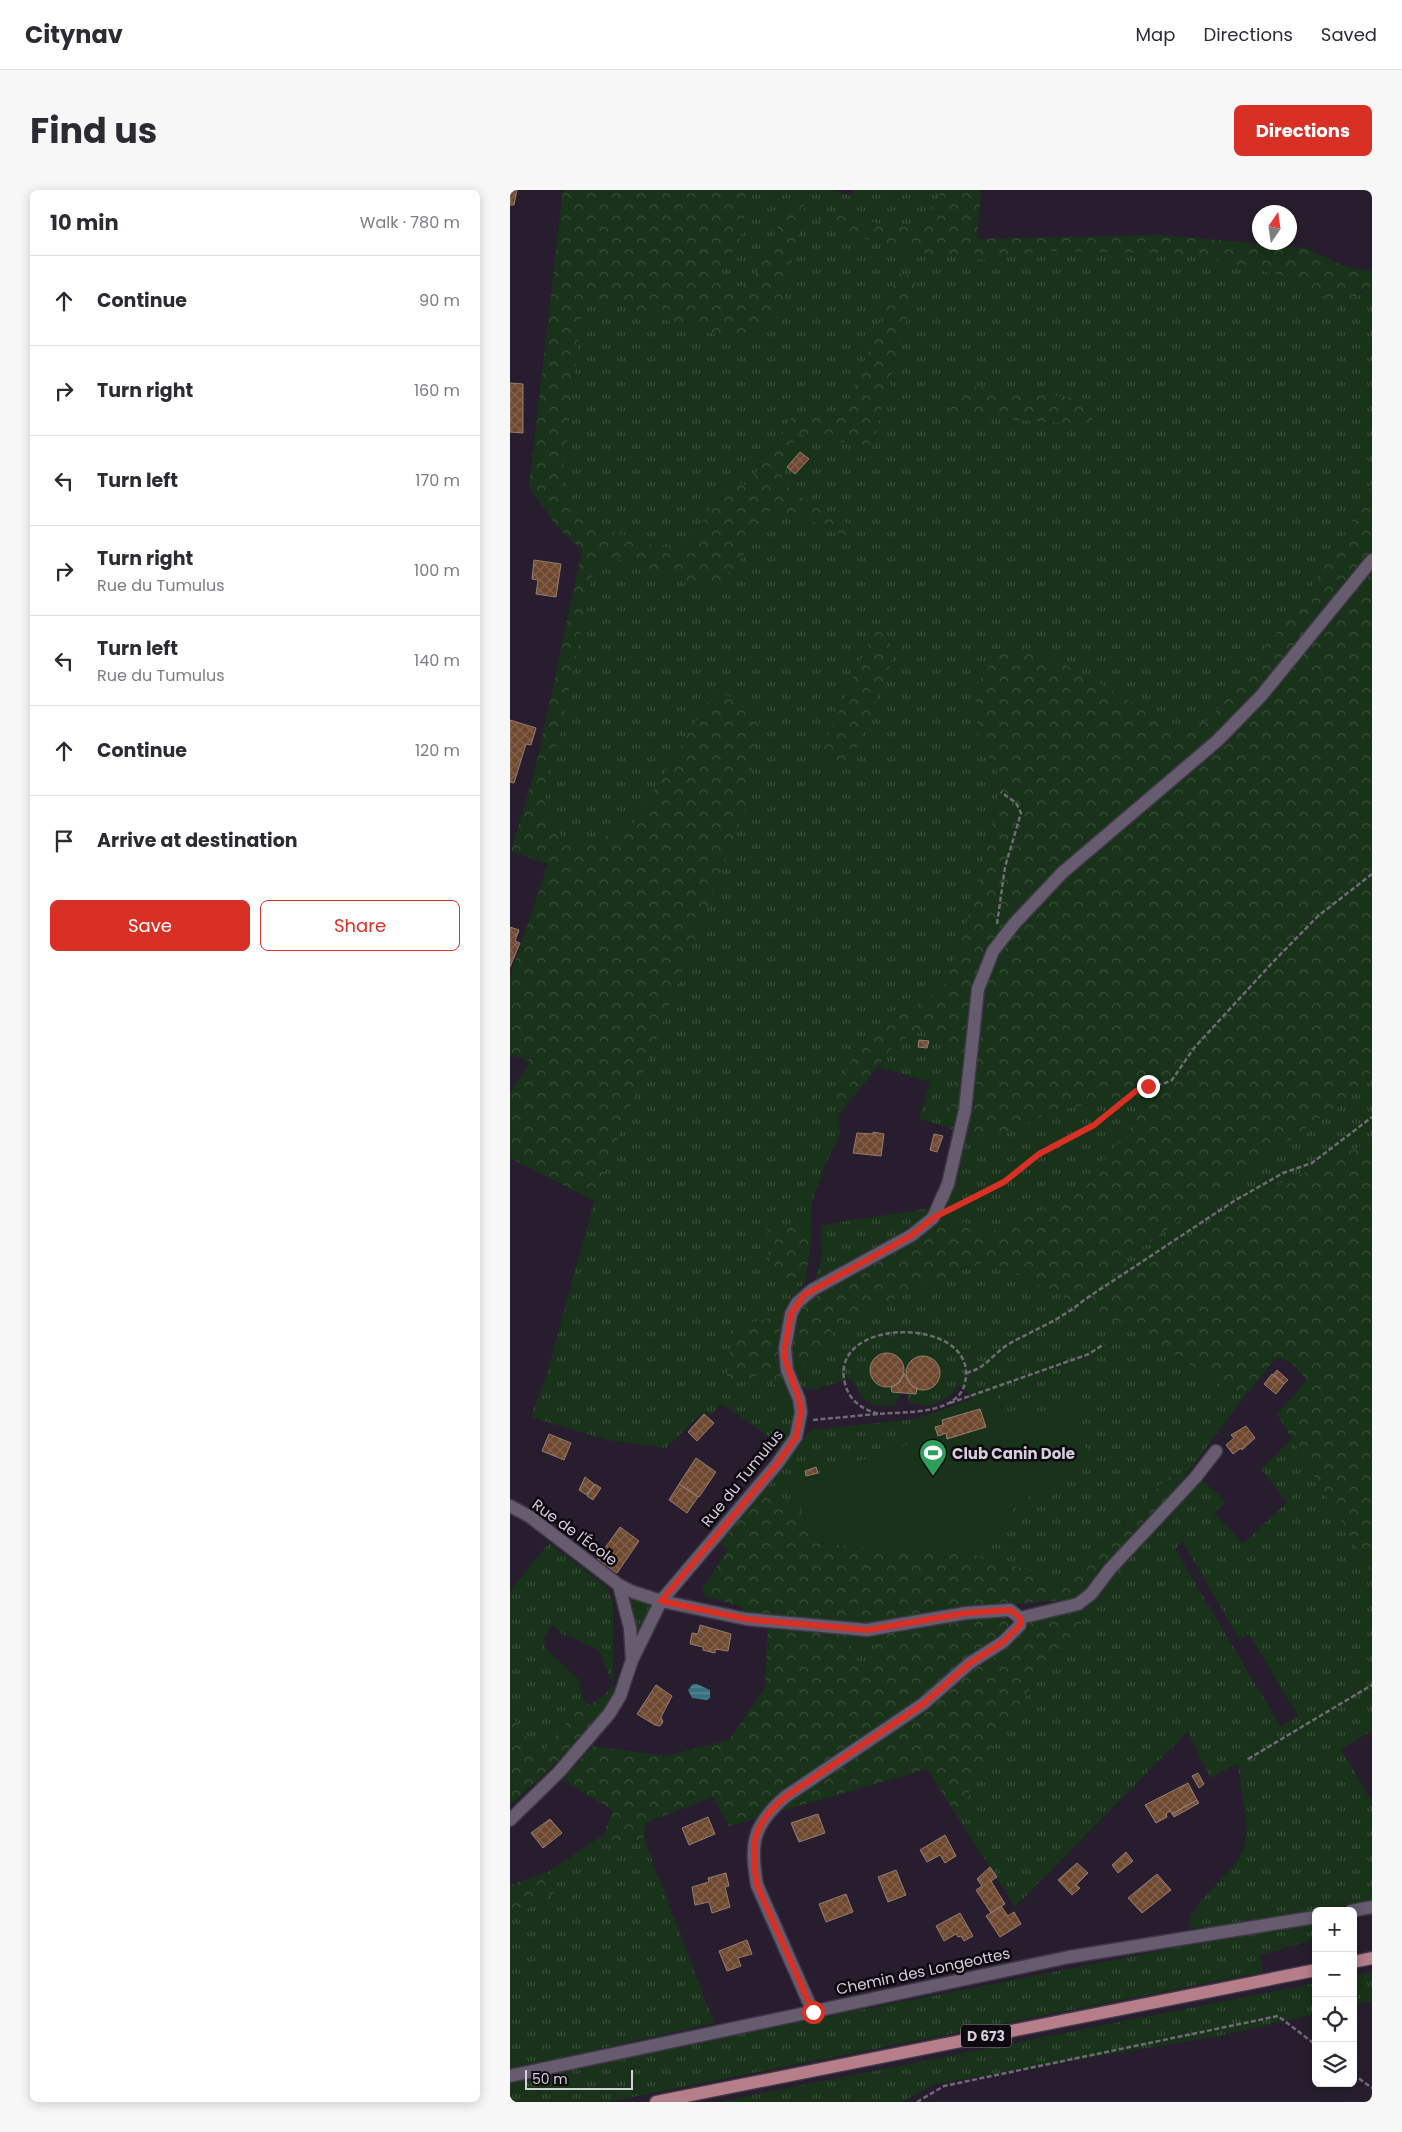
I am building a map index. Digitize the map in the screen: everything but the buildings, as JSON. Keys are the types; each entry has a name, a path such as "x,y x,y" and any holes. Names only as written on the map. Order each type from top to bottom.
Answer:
{"main road":[{"path":"1357,1961 1372,1958"},
{"name":"D 673","path":"656,2102 1312,1971"}],"street":[{"name":"Rue du Tumulus","path":"510,1820 559,1772 609,1714 620,1696 632,1660 661,1601 777,1464 796,1437 801,1422 799,1399 785,1359 786,1332 791,1314 797,1303 812,1290 912,1235 933,1218 945,1195 952,1171 965,1110 978,989 993,951 1014,924 1062,873 1217,741 1261,696 1372,560"},
{"path":"813,2012 757,1885 753,1862 753,1841 758,1828 766,1816 785,1797 923,1704 970,1663 1003,1642 1020,1625 1020,1618 1078,1604 1091,1594 1110,1570 1195,1478 1216,1451"},
{"name":"Rue de l'École","path":"510,1506 529,1516 619,1585 661,1601 746,1619 867,1630 966,1613 1010,1610 1020,1618"},
{"name":"Rue de l'École","path":"619,1585 630,1628 632,1660"},
{"path":"1357,1910 1372,1907"},
{"name":"Chemin des Longeottes","path":"510,2076 1069,1957 1173,1938 1312,1918"}],"path":[{"path":"993,951 1005,867 1021,813 1016,803 1001,792"},
{"path":"933,1218 1004,1182 1039,1154 1094,1125 1136,1091 1172,1080 1194,1048 1272,962 1318,916 1372,874"},
{"path":"966,1373 987,1364 1006,1346 1071,1312 1084,1300 1234,1201 1283,1172 1312,1163 1372,1117"},
{"path":"879,1414 870,1412 854,1402 849,1394 844,1378 844,1369 850,1353 871,1336 881,1333 901,1332 943,1340 960,1353 966,1373 959,1394 954,1400 936,1408"},
{"path":"801,1422 915,1412 936,1408 1089,1354 1104,1344"},
{"path":"1248,1759 1372,1685"},
{"path":"916,2102 944,2086 1278,2016 1312,2042"},
{"path":"1357,2077 1372,2088"}],"green space":[{"path":"563,190 750,190 740,240 717,276 739,292 758,271 787,207 805,204 780,316 738,341 584,295 560,497 593,523 656,547 687,549 726,479 749,486 765,456 793,416 845,410 899,274 918,275 872,447 797,434 781,481 795,493 851,527 848,537 795,514 768,511 737,565 712,589 597,553 560,735 548,773 544,813 568,845 589,843 633,824 715,690 761,711 745,809 594,1201 510,1158 510,1093 530,1061 510,1055 510,976 548,864 511,851 536,766 582,550 556,526 529,486"},
{"path":"750,190 832,190 851,196 853,190 942,190 926,217 914,227 899,227 988,260 1044,251 1185,254 1285,276 1341,306 1372,287 1372,484 1360,509 1305,597 1210,720 1179,730 1078,671 1030,649 978,738 1003,781 961,943 942,990 864,1037 834,1093 839,1115 840,1135 825,1165 812,1202 811,1226 779,1229 768,1227 780,1279 805,1282 789,1301 786,1317 747,1322 731,1329 730,1362 738,1382 767,1373 787,1404 795,1398 794,1424 788,1442 785,1448 722,1404 710,1415 703,1412 666,1448 608,1440 531,1417 548,1370 594,1201 715,691 633,824 589,843 568,845 544,813 548,773 560,735 597,552 737,565 767,511 795,514 848,537 851,526 795,493 781,481 797,434 872,447 918,275 899,274 845,410 793,416 765,456 749,486 726,480 687,549 656,547 593,523 560,497 584,294 738,341 780,316 805,205 787,207 758,271 739,293 716,276 740,240","holes":["875,629 824,764 823,747"]},
{"path":"942,190 981,190 977,239 1160,235 1252,243 1252,250 1297,250 1297,247 1304,248 1350,268 1372,271 1372,286 1341,306 1285,276 1185,254 1044,251 988,260 919,253 839,232 816,219 825,213 899,227 914,227 926,217"},
{"path":"972,386 1084,399 1090,407 1092,425 969,417 952,412 948,404 953,391"},
{"path":"1372,484 1372,1070 1346,1099 1124,1261 1137,1273 1233,1206 1372,1141 1372,1573 1277,1414 1307,1380 1292,1363 1277,1357 1244,1397 1226,1388 1152,1340 990,1261 966,1268 830,1327 837,1344 793,1366 790,1342 796,1317 807,1298 940,1221 961,1221 987,1234 1057,1202 1076,1188 1093,1171 1139,1115 1132,1103 1116,1099 1053,1111 1002,1135 984,1138 972,1132 978,1066 967,1063 954,1131 948,1127 957,1068 955,1050 945,1034 924,1029 895,1044 839,1115 834,1093 864,1037 942,990 961,943 1003,782 978,738 975,687 1000,651 1030,649 1078,671 1179,730 1209,720 1305,597 1360,509"},
{"path":"875,628 889,639 893,657 859,745 840,768 824,764 823,747"},
{"path":"924,1029 945,1034 955,1050 957,1068 948,1127 919,1119 930,1082 878,1067 895,1044"},
{"path":"974,1065 978,1066 972,1132 1002,1135 1053,1111 1116,1099 1132,1103 1139,1115 1085,1180 1057,1202 987,1234 961,1221 940,1221 948,1203 959,1164 967,1125"},
{"path":"1372,1070 1372,1141 1233,1206 1137,1273 1123,1261 1346,1099"},
{"path":"932,1208 921,1220 893,1241 815,1281 822,1255 821,1225"},
{"path":"811,1226 811,1243 805,1282 780,1279 770,1273 767,1227 779,1229"},
{"path":"990,1261 1152,1340 1225,1388 1244,1397 1178,1486 1170,1475 1057,1590 1028,1570 971,1554 1016,1506 1088,1455 1006,1421 995,1391 970,1400 968,1392 959,1385 949,1396 931,1405 909,1402 907,1393 900,1393 896,1404 880,1406 873,1405 863,1398 852,1378 816,1389 800,1388 793,1366 837,1344 829,1327 966,1268"},
{"path":"780,1315 786,1317 779,1343 780,1357 795,1398 787,1405 767,1373 738,1382 726,1375 730,1362 731,1329 744,1323 774,1318"},
{"name":"Club Canin Dole","path":"995,1391 1006,1421 1074,1403 1088,1455 1016,1506 971,1554 814,1543 793,1483 919,1441 914,1431 916,1419"},
{"path":"916,1419 914,1431 919,1441 793,1483 802,1510 765,1487 811,1430"},
{"path":"1292,1439 1372,1573 1372,1731 1341,1749 1372,1802 1372,1901 1337,1907 1312,1907 1312,1911 1250,1922 1188,1929 1192,1916 1199,1904 1228,1873 1243,1850 1246,1828 1238,1763 1210,1778 1188,1731 1015,1907 957,1816 993,1747 1057,1648 1077,1609 1098,1594 1133,1552 1201,1479 1226,1502 1214,1513 1243,1544 1287,1502 1261,1469","holes":["1183,1542 1239,1639 1249,1634 1298,1716 1281,1727 1175,1549"]},
{"path":"1170,1475 1178,1486 1087,1591 1076,1599 994,1606 870,1622 847,1622 741,1613 743,1607 704,1596 703,1588 728,1549 720,1543 765,1487 802,1510 814,1543 971,1554 1028,1570 1057,1590"},
{"path":"549,1543 607,1587 613,1602 613,1684 599,1651 570,1636 563,1635 553,1625 546,1635 544,1641 545,1648 579,1680 584,1702 538,1758 510,1712 510,1591"},
{"path":"627,1595 655,1604 636,1637"},
{"path":"1077,1609 1085,1641 1057,1648 993,1747 957,1816 927,1769 729,1826 713,1797 645,1823 644,1839 611,1844 603,1835 613,1810 562,1780 593,1746 666,1756 729,1740 765,1688 768,1625 849,1634 854,1665 878,1665 876,1633 945,1621 1003,1615 1021,1631 1028,1621"},
{"path":"876,1633 878,1665 854,1666 849,1634"},
{"path":"613,1684 615,1692 593,1723 567,1752 510,1805 510,1712 538,1757 584,1702 590,1705 605,1694"},
{"path":"603,1835 611,1844 644,1839 714,2023 510,2069 510,1919 554,1893 548,1872"},
{"path":"548,1872 554,1893 510,1919 510,1885"},
{"path":"1312,1924 1312,1940 1260,1955 1262,1972 607,2102 510,2102 510,2079 1185,1946"},
{"path":"1372,1972 1372,2001 1357,2005 1357,1975"},
{"path":"1312,1984 1312,2015 1218,2036 935,2084 902,2102 718,2102"}],"water":[{"path":"693,1684 710,1690 710,1698 707,1700 692,1698 688,1690"}],"place":[{"name":"Club Canin Dole","path":"933,1477"}],"route":[{"path":"813,2012 757,1885 753,1862 753,1841 758,1828 774,1806 785,1797 923,1704 970,1663 1003,1642 1020,1625 1020,1618 1010,1610 966,1613 867,1630 746,1619 661,1601 777,1464 796,1437 800,1428 801,1412 799,1399 787,1370 785,1348 786,1332 791,1314 804,1295 912,1235 933,1218 1004,1182 1039,1154 1094,1125 1136,1091 1148,1086"}]}
